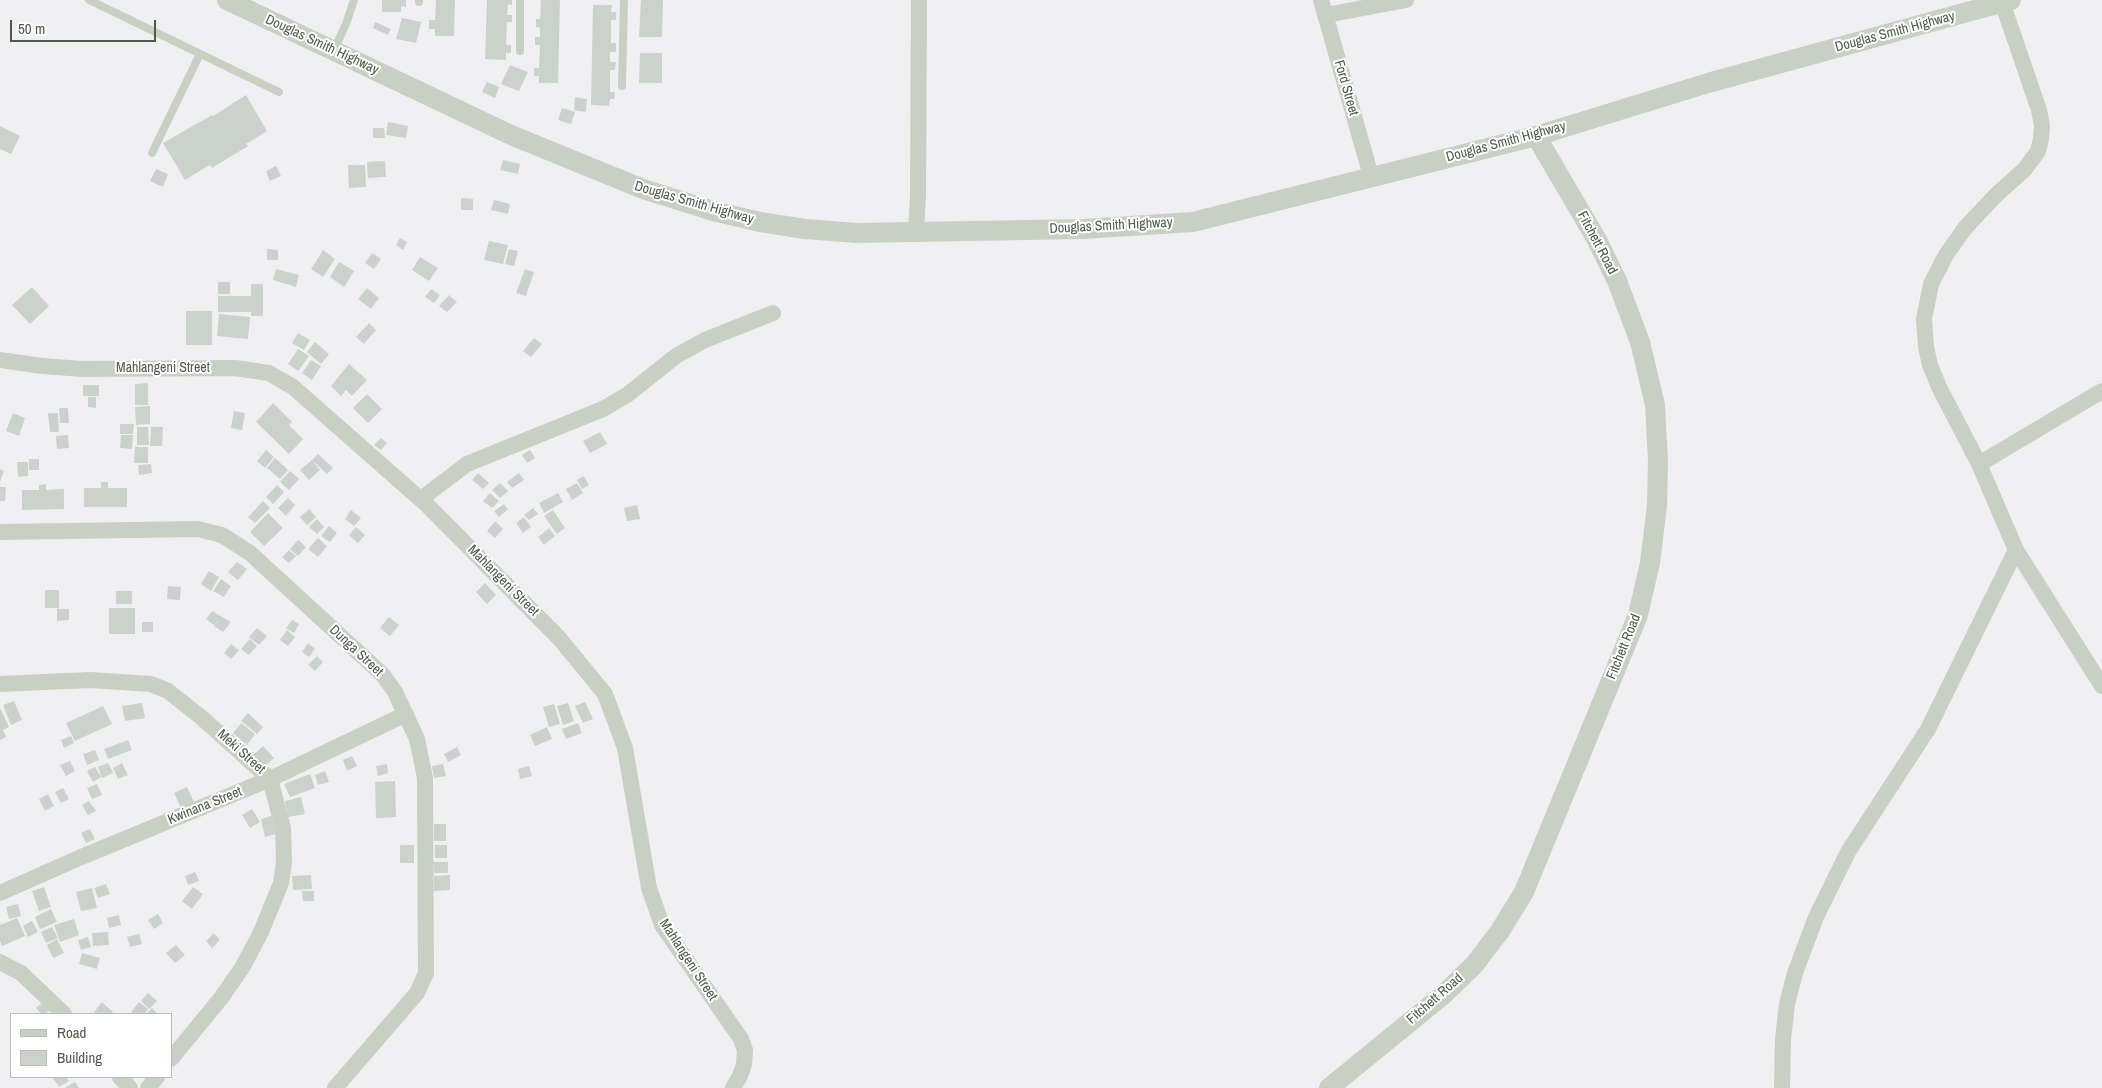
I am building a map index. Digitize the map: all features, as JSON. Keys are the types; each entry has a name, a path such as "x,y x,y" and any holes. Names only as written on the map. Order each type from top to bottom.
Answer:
{"street":[{"name":"Douglas Smith Highway","path":"227,0 511,135 652,192 713,211 760,222 805,229 856,233 1083,229 1192,222 1536,136 1708,83 2006,1"},
{"path":"919,0 918,195 923,233"},
{"path":"1324,7 1406,0"},
{"path":"2006,1 2039,110 2042,126 2038,151 2025,169 1996,195 1965,228 1946,255 1931,284 1924,319 1930,365 1939,387 1979,464 2016,550 2102,686"},
{"name":"Ford Street","path":"1324,7 1371,176"},
{"name":"Fitchett Road","path":"1329,1088 1443,994 1474,965 1500,931 1524,892 1638,615 1650,563 1657,506 1658,461 1655,405 1640,342 1617,281 1597,240 1536,136"},
{"path":"421,499 467,464 602,408 627,395 676,356 705,340 773,314"},
{"name":"Mahlangeni Street","path":"0,361 83,369 235,368 269,374 293,387 421,499 559,638 605,694 625,748 649,888 662,925 741,1039 745,1050 742,1070 733,1088"},
{"path":"1979,464 2102,391"},
{"name":"Dunga Street","path":"0,532 198,529 222,535 250,553 383,675 395,692 417,739 425,778 426,973 417,993 335,1088"},
{"path":"1782,1088 1783,1039 1787,1004 1795,973 1816,917 1848,852 1928,729 2016,550"},
{"name":"Meki Street","path":"0,684 90,680 151,684 168,692 202,718 270,779 283,828 284,862 281,883 261,932 242,968 221,998 172,1058"},
{"name":"Kwinana Street","path":"0,893 79,858 270,779 406,714"},
{"path":"0,962 21,973 63,1013"},
{"path":"121,1078 130,1088"},
{"path":"148,1088 156,1078"}],"lane":[{"path":"89,0 278,92"},
{"path":"334,50 354,0"},
{"path":"520,0 520,51"},
{"path":"622,86 624,0"},
{"path":"152,153 200,54"}],"building":[{"path":"382,0 406,0 406,7 401,6 401,12 382,12"},
{"path":"436,0 455,0 454,36 435,36 435,29 429,29 429,20 435,20"},
{"path":"487,0 512,0 512,5 508,4 507,15 512,15 512,22 507,22 506,45 511,45 511,53 506,53 506,60 485,59"},
{"path":"541,0 560,0 558,83 539,83 539,76 534,76 534,68 539,68 540,45 535,45 535,37 540,37 540,28 536,27 536,19 540,19"},
{"path":"641,0 663,0 662,37 639,37"},
{"path":"593,5 612,5 611,12 616,12 616,20 611,20 611,43 616,43 616,52 610,52 610,62 616,62 615,70 610,70 610,92 615,92 614,99 610,99 609,106 591,105"},
{"path":"402,18 421,22 416,43 396,39"},
{"path":"375,22 391,29 388,35 373,28"},
{"path":"640,53 662,53 662,83 639,83"},
{"path":"510,65 528,72 519,91 501,84"},
{"path":"487,82 499,87 495,98 482,92"},
{"path":"246,95 267,131 246,144 248,146 212,168 210,165 185,180 163,143 213,116"},
{"path":"575,97 587,99 586,112 574,110"},
{"path":"562,108 575,112 571,124 558,120"},
{"path":"388,122 408,126 406,138 386,135"},
{"path":"0,126 20,136 11,154 0,149"},
{"path":"373,128 384,128 385,138 373,138"},
{"path":"503,160 520,164 518,174 500,170"},
{"path":"385,161 386,177 368,178 367,162"},
{"path":"348,165 365,165 366,187 349,188"},
{"path":"276,166 281,176 270,181 266,171"},
{"path":"156,169 168,174 163,187 150,181"},
{"path":"461,198 473,199 473,210 461,210"},
{"path":"494,200 510,204 508,214 491,210"},
{"path":"400,238 407,242 403,250 396,245"},
{"path":"489,241 508,245 503,264 484,260"},
{"path":"267,249 278,250 278,260 267,260"},
{"path":"509,249 518,251 514,266 505,264"},
{"path":"323,250 335,259 323,277 311,269"},
{"path":"372,253 381,259 374,269 365,263"},
{"path":"420,257 438,268 429,281 412,270"},
{"path":"339,262 354,271 344,287 330,277"},
{"path":"276,269 299,275 296,287 273,280"},
{"path":"525,269 534,272 526,296 516,293"},
{"path":"218,282 230,282 230,294 218,294"},
{"path":"251,284 263,284 263,316 251,316 251,312 218,312 218,296 251,296"},
{"path":"32,287 49,306 30,324 12,305"},
{"path":"367,288 379,298 371,309 358,299"},
{"path":"431,289 440,295 434,303 425,297"},
{"path":"449,295 457,302 447,312 439,306"},
{"path":"186,311 212,311 212,345 186,345"},
{"path":"219,314 250,317 248,339 217,336"},
{"path":"369,323 376,330 364,344 356,337"},
{"path":"298,333 310,340 304,350 292,343"},
{"path":"534,338 542,344 531,357 523,351"},
{"path":"315,342 329,354 321,364 307,352"},
{"path":"298,349 309,356 298,371 288,364"},
{"path":"311,360 321,366 312,380 302,373"},
{"path":"349,364 367,380 352,396 346,390 341,396 331,386"},
{"path":"148,383 148,405 135,405 135,384"},
{"path":"83,385 99,385 99,396 83,396"},
{"path":"367,394 382,409 368,423 353,408"},
{"path":"88,397 96,397 96,408 88,407"},
{"path":"273,403 292,422 289,425 303,439 289,454 256,422"},
{"path":"150,406 150,424 136,425 135,407"},
{"path":"59,408 68,408 69,423 60,423"},
{"path":"234,411 245,413 242,430 231,428"},
{"path":"13,413 25,418 19,436 6,431"},
{"path":"48,413 58,413 59,432 50,432"},
{"path":"120,424 134,424 133,434 120,434"},
{"path":"137,427 148,427 149,445 137,445"},
{"path":"151,427 163,427 162,446 150,446"},
{"path":"600,432 607,444 590,453 583,441"},
{"path":"68,435 69,448 57,449 56,436"},
{"path":"121,435 133,435 132,449 120,448"},
{"path":"381,438 387,443 381,450 374,445"},
{"path":"135,447 148,447 148,463 134,463"},
{"path":"266,450 274,457 265,468 257,461"},
{"path":"530,450 535,458 527,463 522,455"},
{"path":"318,454 333,468 327,474 312,460"},
{"path":"275,458 288,470 280,479 267,468"},
{"path":"29,459 39,459 39,470 29,470"},
{"path":"312,460 320,470 309,480 300,470"},
{"path":"17,462 28,462 28,476 18,477"},
{"path":"151,464 152,473 139,475 138,465"},
{"path":"0,469 4,471 0,482"},
{"path":"290,471 299,479 289,490 280,482"},
{"path":"478,473 489,483 483,489 472,480"},
{"path":"519,473 524,480 512,488 507,482"},
{"path":"584,476 589,485 582,489 577,480"},
{"path":"101,482 108,482 108,488 127,488 127,507 84,507 84,488 101,488"},
{"path":"500,483 508,491 500,498 492,490"},
{"path":"577,483 583,493 572,500 566,489"},
{"path":"46,484 46,490 64,489 64,509 22,510 22,490 39,490 39,485"},
{"path":"277,485 284,492 273,504 266,497"},
{"path":"0,487 6,487 5,501 0,501"},
{"path":"490,493 499,501 492,508 483,501"},
{"path":"558,493 563,502 544,513 539,503"},
{"path":"288,498 295,505 286,516 278,508"},
{"path":"263,501 270,508 255,523 248,517"},
{"path":"504,504 508,509 499,517 494,511"},
{"path":"637,505 640,519 627,521 624,508"},
{"path":"533,508 538,514 529,520 524,515"},
{"path":"309,509 316,517 307,525 300,517"},
{"path":"351,510 361,518 354,526 345,519"},
{"path":"553,510 565,528 557,534 544,516"},
{"path":"268,513 283,528 264,546 250,532"},
{"path":"524,517 531,527 523,533 516,523"},
{"path":"317,519 324,527 317,534 309,527"},
{"path":"495,521 503,529 495,538 487,531"},
{"path":"329,526 337,533 330,542 321,536"},
{"path":"356,527 365,535 358,543 349,535"},
{"path":"549,528 555,536 544,545 538,537"},
{"path":"318,538 327,546 318,557 308,549"},
{"path":"298,540 306,547 298,556 290,549"},
{"path":"289,550 296,556 289,563 282,557"},
{"path":"237,562 247,569 238,580 228,572"},
{"path":"209,571 219,577 211,591 201,584"},
{"path":"221,579 231,586 224,597 213,591"},
{"path":"485,583 496,595 487,604 476,592"},
{"path":"168,586 181,587 180,600 167,599"},
{"path":"45,590 59,590 59,608 45,608"},
{"path":"116,591 132,591 132,604 116,604"},
{"path":"109,608 135,608 135,634 109,634"},
{"path":"57,609 69,609 69,620 57,621"},
{"path":"212,611 231,622 223,632 214,626 219,620 214,625 206,619"},
{"path":"389,617 399,625 390,636 380,628"},
{"path":"292,620 299,624 294,633 286,628"},
{"path":"142,622 153,622 153,632 142,632"},
{"path":"257,628 267,636 259,645 249,637"},
{"path":"287,630 295,637 288,646 280,640"},
{"path":"250,639 257,646 249,655 241,649"},
{"path":"308,643 315,649 309,657 302,652"},
{"path":"231,644 239,650 231,659 224,653"},
{"path":"317,656 323,662 315,671 308,665"},
{"path":"14,701 22,720 11,725 3,705"},
{"path":"585,702 593,719 583,723 575,706"},
{"path":"142,703 145,718 125,721 122,706"},
{"path":"568,703 574,721 563,725 557,706"},
{"path":"554,704 560,724 549,727 543,707"},
{"path":"103,706 112,724 75,741 66,723"},
{"path":"0,708 9,727 3,730 6,737 0,740"},
{"path":"248,713 263,727 257,734 241,721"},
{"path":"241,723 255,734 247,745 233,733"},
{"path":"578,723 582,733 566,739 562,729"},
{"path":"547,727 552,739 535,746 530,735"},
{"path":"71,736 74,743 64,748 61,740"},
{"path":"128,740 132,750 108,759 104,749"},
{"path":"263,746 274,758 262,769 251,757"},
{"path":"457,747 461,755 448,762 444,754"},
{"path":"95,750 99,760 87,765 83,754"},
{"path":"352,756 357,766 347,771 343,760"},
{"path":"70,761 75,771 66,776 60,765"},
{"path":"108,763 113,773 102,778 98,767"},
{"path":"122,763 128,775 118,779 113,768"},
{"path":"387,764 388,773 378,776 376,766"},
{"path":"443,764 446,776 434,778 432,766"},
{"path":"529,766 532,776 520,779 518,769"},
{"path":"95,767 101,777 93,782 87,771"},
{"path":"325,771 329,782 318,785 315,775"},
{"path":"310,774 315,788 290,797 284,784"},
{"path":"395,781 396,817 376,818 375,782"},
{"path":"97,784 102,795 92,799 87,788"},
{"path":"187,787 194,802 181,808 174,793"},
{"path":"63,788 69,799 61,803 55,792"},
{"path":"48,794 54,806 45,811 39,799"},
{"path":"301,797 305,814 288,817 285,801"},
{"path":"89,801 96,811 88,815 82,805"},
{"path":"252,809 260,822 250,828 242,815"},
{"path":"272,816 276,834 265,837 261,819"},
{"path":"434,824 446,824 446,841 434,841"},
{"path":"90,829 95,839 86,843 81,833"},
{"path":"400,845 414,845 414,863 400,863"},
{"path":"435,845 447,845 447,858 435,858"},
{"path":"433,862 448,862 448,873 434,873"},
{"path":"195,872 199,881 188,885 185,876"},
{"path":"311,875 312,889 293,890 292,876"},
{"path":"450,875 450,890 434,891 434,876"},
{"path":"106,884 110,894 98,898 94,888"},
{"path":"44,887 51,907 39,911 32,891"},
{"path":"193,887 203,894 192,909 182,901"},
{"path":"92,888 97,908 81,911 76,892"},
{"path":"302,891 314,891 314,901 303,901"},
{"path":"18,904 21,916 9,919 6,907"},
{"path":"51,909 57,922 40,929 35,917"},
{"path":"158,914 163,923 154,929 148,920"},
{"path":"119,915 121,925 109,928 107,918"},
{"path":"17,918 25,936 2,946 0,941 0,925"},
{"path":"74,919 79,935 60,942 54,925"},
{"path":"32,921 38,932 28,937 23,926"},
{"path":"52,927 58,938 46,943 41,932"},
{"path":"108,932 109,945 93,946 92,933"},
{"path":"214,933 220,940 212,948 206,941"},
{"path":"139,934 142,944 130,947 127,937"},
{"path":"88,937 91,947 81,950 78,940"},
{"path":"57,939 64,953 53,958 47,945"},
{"path":"176,945 185,955 175,963 166,953"},
{"path":"82,953 100,958 97,969 79,964"},
{"path":"148,993 157,1001 149,1009 141,1001"},
{"path":"45,1000 52,1008 46,1013 40,1013 36,1008"},
{"path":"102,1002 113,1012 96,1013 94,1012"},
{"path":"139,1002 148,1009 146,1013 131,1012"},
{"path":"152,1008 157,1013 147,1013"},
{"path":"53,1078 67,1078 69,1081 59,1087"},
{"path":"75,1082 79,1088 65,1088"}]}
